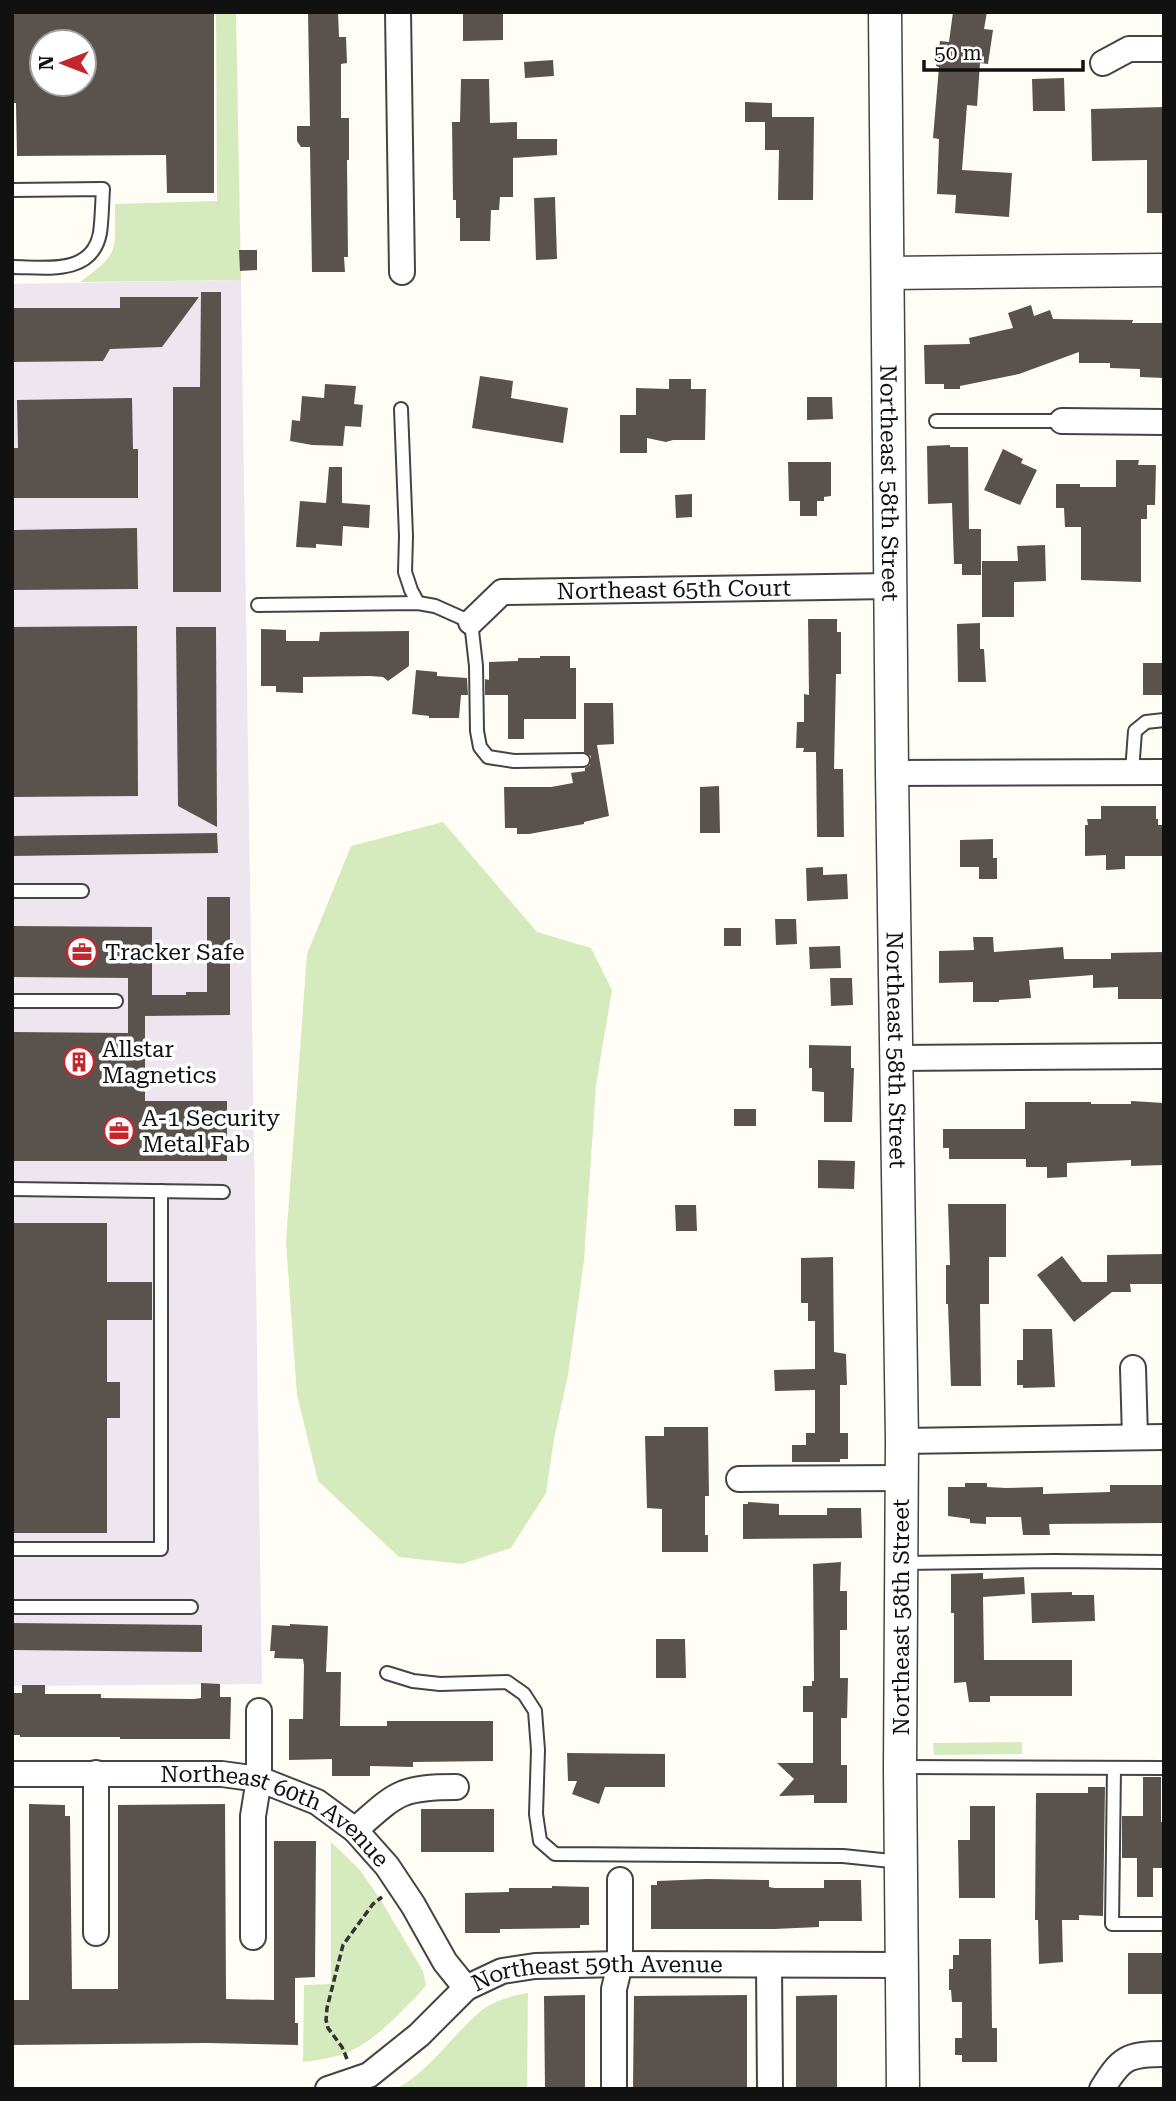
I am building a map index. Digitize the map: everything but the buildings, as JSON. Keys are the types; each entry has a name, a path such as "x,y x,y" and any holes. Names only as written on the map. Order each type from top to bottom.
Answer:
{"street":[{"path":"398,12 402,272"},
{"name":"Northeast 58th Street","path":"885,12 902,1441 900,1767 903,2089"},
{"path":"1103,63 1129,49 1164,49"},
{"path":"888,273 1164,271"},
{"path":"1062,421 1164,422"},
{"name":"Northeast 65th Court","path":"471,622 502,592 891,586"},
{"path":"892,773 1164,772"},
{"path":"898,1058 1164,1056"},
{"path":"1133,1368 1135,1437"},
{"path":"902,1441 1164,1437"},
{"path":"739,1479 902,1478"},
{"path":"253,1937 253,1816 260,1779 260,1711"},
{"path":"96,1773 96,1933"},
{"name":"Northeast 60th Avenue","path":"12,1774 222,1774 260,1779 317,1802 355,1830 387,1866 445,1962 466,1988"},
{"path":"355,1830 387,1801 401,1793 427,1787 456,1787"},
{"path":"614,2089 614,1989 620,1964 620,1880"},
{"name":"Northeast 59th Avenue","path":"328,2089 369,2075 419,2035 466,1988 502,1971 535,1966 620,1964 902,1965"},
{"path":"769,1966 771,2089"},
{"path":"1102,2089 1115,2069 1128,2057 1164,2054"}],"lane":[{"path":"12,190 103,189 99,236 88,257 80,263 62,267 12,267"},
{"path":"401,409 407,536 405,572 418,603"},
{"path":"936,421 1062,421"},
{"path":"258,605 418,603 435,606 471,622 476,666 477,731 480,747 488,757 514,761 583,760"},
{"path":"1132,772 1135,731 1146,722 1164,720"},
{"path":"12,891 82,891"},
{"path":"12,1001 116,1001"},
{"path":"12,1189 223,1192"},
{"path":"12,1549 161,1549 161,1191"},
{"path":"902,1563 1164,1562"},
{"path":"12,1607 191,1606"},
{"path":"387,1673 413,1681 440,1684 507,1682 524,1694 535,1711 536,1814 540,1842 555,1854 843,1856 901,1862"},
{"path":"900,1767 1164,1768"},
{"path":"1114,1768 1112,1924 1164,1924"}],"path":[{"path":"346,2056 328,2028 327,2008 343,1945 373,1904 384,1895"}],"shaded area":[{"path":"241,280 262,1684 12,1686 12,284"}],"green space":[{"path":"216,12 236,12 241,280 80,282 109,257 114,242 115,204 217,201"},
{"path":"443,822 537,932 591,948 612,990 596,1085 584,1261 568,1375 546,1493 511,1548 462,1564 399,1557 318,1481 297,1395 286,1242 307,954 351,846"},
{"path":"1022,1742 1022,1754 934,1755 933,1743"},
{"path":"331,1842 360,1870 382,1902 423,1971 426,1985 367,2042 333,2057 303,2062 304,1985 331,1984"},
{"path":"528,1993 527,2089 396,2089 431,2062 482,2010 504,1999"}],"place":[{"name":"Tracker Safe","path":"82,952"},
{"name":"Allstar Magnetics","path":"79,1062"},
{"name":"A-1 Security Metal Fab","path":"119,1131"}]}
